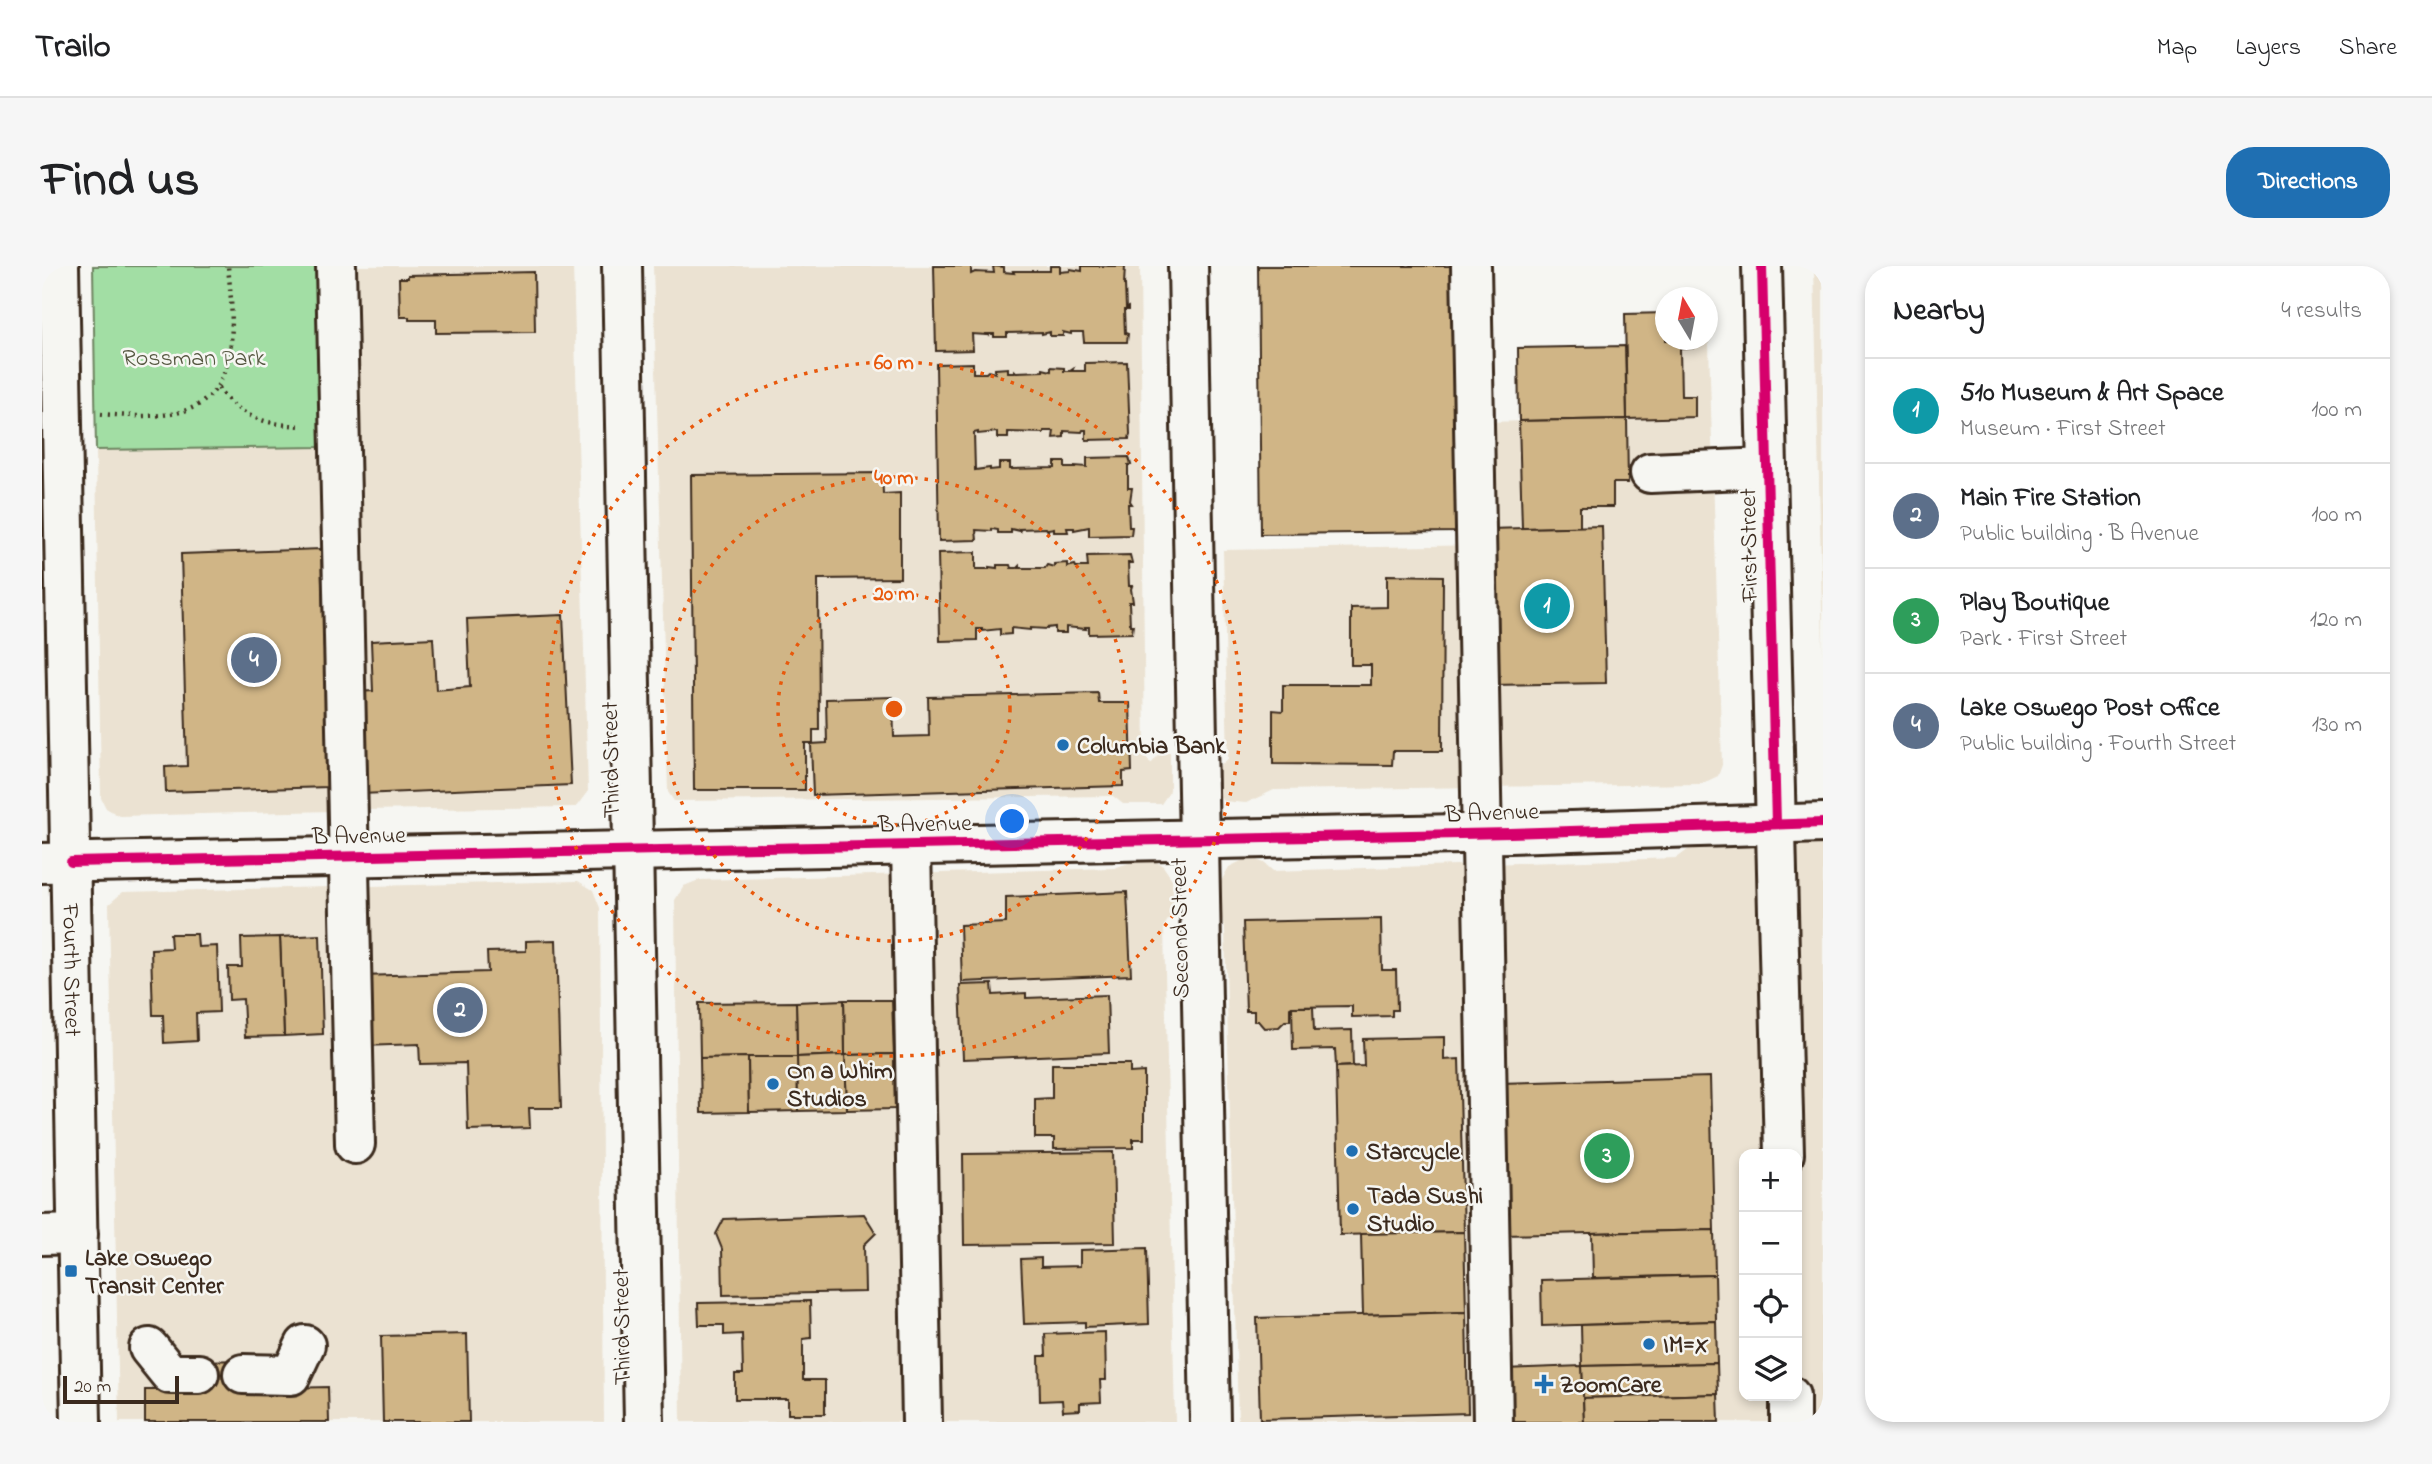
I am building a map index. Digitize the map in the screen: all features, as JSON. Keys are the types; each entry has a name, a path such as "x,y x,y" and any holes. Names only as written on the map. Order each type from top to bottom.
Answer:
{"street":[{"name":"Fourth Street","path":"59,266 62,412 56,863 60,1234 81,1422"},
{"path":"336,266 355,1144"},
{"name":"Third Street","path":"622,266 644,1422"},
{"name":"Second Street","path":"1188,266 1210,1422"},
{"path":"1471,266 1493,1422"},
{"name":"First Street","path":"1762,266 1784,1149"},
{"path":"1650,473 1767,468"},
{"name":"B Avenue","path":"56,863 1482,834 1823,823"},
{"path":"911,844 922,1422"},
{"path":"243,1374 291,1374 305,1345"},
{"path":"149,1348 170,1374 199,1374"},
{"path":"1790,1401 1790,1422"}],"path":[{"path":"62,412 131,416 172,413 191,409 209,398 218,388 228,362 231,335 228,266"},
{"path":"218,388 238,409 256,419 273,424 339,428"}],"shaded area":[{"path":"346,266 573,266 588,791 576,807 359,810"},
{"path":"653,266 1140,266 1145,757 1151,764 1161,752 1170,752 1170,791 1161,804 1123,804 1113,796 674,801 668,792"},
{"path":"1814,266 1823,266 1823,654"},
{"path":"1655,313 1655,350 1709,350 1722,765 1718,776 1701,784 1274,790 1246,803 1223,801 1214,788 1215,770 1228,759 1223,550 1482,545 1480,422 1626,419 1625,314"},
{"path":"321,447 333,811 119,816 106,808 101,798 96,450"},
{"path":"1823,844 1823,1422 1238,1422 1225,928 1221,916 1220,883 1229,867 1243,860 1254,859 1273,871 1677,858 1693,846"},
{"path":"1138,860 1155,861 1163,866 1172,879 1174,911 1164,926 1175,1422 681,1422 675,900 684,886 699,880 1114,868"},
{"path":"578,881 593,890 600,908 604,1422 119,1422 109,904 123,892"}],"green space":[{"name":"Rossman Park","path":"93,266 316,266 321,447 96,450"}],"building":[{"path":"934,266 971,266 971,274 994,273 993,266 1004,267 1004,272 1014,273 1013,271 1050,271 1050,266 1060,266 1060,272 1070,269 1082,271 1082,266 1125,266 1124,285 1128,310 1124,310 1127,342 1084,342 1083,332 1063,332 1063,336 1050,336 1050,332 1007,333 1007,337 972,334 973,350 936,351"},
{"path":"1258,266 1451,266 1457,532 1261,534"},
{"path":"534,272 535,332 436,333 436,320 409,320 409,317 400,317 399,278 408,278 408,275"},
{"path":"1655,313 1655,350 1680,350 1681,396 1695,396 1695,417 1627,419 1625,314"},
{"path":"1625,346 1627,419 1519,421 1518,348"},
{"path":"1127,362 1129,439 1086,440 1086,430 1064,431 1064,437 1053,438 1054,431 1008,432 1008,438 997,438 997,432 974,433 975,470 999,469 999,463 1010,463 1010,469 1055,468 1055,462 1065,462 1065,468 1087,467 1087,458 1129,457 1131,465 1128,465 1128,488 1132,488 1132,504 1128,504 1131,535 1089,536 1089,527 1074,530 1067,528 1068,532 1054,532 1054,528 1048,531 1046,528 1019,529 1020,531 1011,529 1011,533 998,533 998,530 992,529 976,530 977,540 939,541 936,364 973,363 973,373 995,373 995,369 1008,368 1008,372 1043,369 1051,371 1051,367 1064,368 1064,371 1085,371 1085,363"},
{"path":"1627,419 1628,483 1613,483 1613,507 1580,507 1580,527 1522,528 1519,421"},
{"path":"882,473 883,494 900,493 900,578 818,579 819,730 813,730 813,743 805,743 805,790 694,790 691,475"},
{"path":"1602,526 1606,683 1492,685 1489,529"},
{"path":"321,549 328,787 166,792 165,767 187,766 181,554"},
{"path":"976,552 976,569 997,568 997,565 1010,565 1011,568 1045,568 1047,565 1054,567 1054,564 1067,563 1067,567 1088,567 1087,556 1130,555 1132,563 1128,563 1129,586 1132,586 1133,602 1129,602 1132,633 1089,634 1089,627 1066,627 1066,633 1055,633 1055,627 1030,630 1011,628 1011,634 1000,635 1000,629 977,629 977,640 940,641 938,553"},
{"path":"1387,575 1443,576 1442,751 1393,751 1392,765 1273,764 1273,710 1283,711 1283,685 1371,685 1371,665 1351,665 1351,608 1387,607"},
{"path":"563,615 571,785 361,794 357,692 373,691 371,641 433,638 436,690 470,687 467,619"},
{"path":"1098,693 1099,703 1130,703 1132,771 1123,772 1123,786 813,795 811,744 827,743 826,699 893,697 894,737 929,736 928,697"},
{"path":"1127,892 1131,975 962,982 960,925 1006,923 1006,897"},
{"path":"1381,919 1382,970 1396,970 1397,1010 1392,1010 1392,1016 1352,1017 1352,1006 1292,1007 1290,1021 1285,1021 1279,1027 1264,1028 1258,1021 1254,1021 1254,1011 1246,1011 1243,922"},
{"path":"170,934 197,934 198,947 217,946 219,1012 196,1013 197,1041 164,1043 163,1015 153,1015 151,949 171,948"},
{"path":"320,935 323,1034 284,1036 280,937"},
{"path":"280,937 284,1036 245,1037 243,999 229,1000 228,967 242,967 241,938"},
{"path":"556,940 561,1108 529,1108 530,1128 468,1130 466,1063 420,1064 419,1044 363,1046 361,976 488,972 487,952 526,951 526,941"},
{"path":"992,984 993,995 1026,993 1026,998 1107,995 1109,1053 963,1059 960,985"},
{"path":"844,1000 892,1000 894,1054 845,1055"},
{"path":"844,1000 845,1055 797,1057 796,1002"},
{"path":"796,1002 797,1057 700,1058 699,1003"},
{"path":"1292,1007 1313,1007 1314,1031 1352,1030 1353,1066 1336,1067 1335,1049 1293,1050"},
{"path":"1444,1037 1444,1060 1459,1059 1464,1232 1340,1235 1336,1067 1364,1066 1363,1039"},
{"path":"894,1054 895,1109 847,1110 845,1055"},
{"path":"845,1055 847,1110 798,1111 797,1057"},
{"path":"748,1057 749,1112 701,1113 700,1058"},
{"name":"On a Whim Studios","path":"748,1057 797,1057 798,1111 749,1112"},
{"path":"1052,1064 1130,1064 1130,1073 1144,1072 1144,1139 1133,1139 1133,1148 1054,1149 1054,1138 1035,1138 1035,1099 1052,1098"},
{"path":"1710,1077 1714,1230 1504,1235 1500,1083"},
{"path":"1113,1152 1115,1243 964,1245 963,1154"},
{"path":"864,1214 876,1233 864,1245 865,1292 723,1295 722,1249 716,1234 724,1219"},
{"path":"1714,1230 1715,1275 1593,1278 1592,1233"},
{"path":"1464,1232 1466,1312 1363,1315 1361,1234"},
{"path":"1147,1248 1149,1324 1085,1327 1085,1322 1024,1324 1021,1259 1041,1258 1041,1267 1080,1266 1080,1250"},
{"path":"1715,1275 1716,1321 1542,1326 1541,1280"},
{"path":"810,1301 811,1338 803,1339 803,1380 825,1380 825,1414 788,1414 788,1399 735,1399 735,1374 743,1374 742,1334 724,1335 724,1325 699,1325 698,1303"},
{"path":"1466,1312 1468,1413 1260,1419 1257,1318"},
{"name":"IM=X","path":"1716,1321 1717,1363 1582,1366 1581,1325"},
{"path":"1105,1332 1106,1380 1100,1380 1101,1402 1080,1403 1080,1410 1063,1411 1062,1400 1040,1401 1039,1356 1046,1356 1045,1334"},
{"path":"467,1334 469,1422 383,1422 381,1336"},
{"path":"243,1360 244,1389 328,1387 329,1422 145,1422 145,1390 200,1390 199,1361"},
{"path":"1717,1363 1718,1394 1583,1398 1582,1366"},
{"name":"ZoomCare","path":"1582,1366 1584,1422 1507,1422 1505,1369"},
{"path":"1718,1394 1719,1422 1584,1422 1583,1398"}],"cycle path":[{"path":"1762,266 1776,824"},
{"path":"71,862 1510,833 1823,823"}],"place":[{"name":"510 Museum & Art Space","path":"1547,606"},
{"name":"Lake Oswego Post Office","path":"254,660"},
{"name":"Columbia Bank","path":"1063,745"},
{"name":"Main Fire Station","path":"460,1010"},
{"name":"On a Whim Studios","path":"773,1084"},
{"name":"Starcycle","path":"1352,1151"},
{"name":"Play Boutique","path":"1607,1156"},
{"name":"Tada Sushi Studio","path":"1353,1209"},
{"name":"Lake Oswego Transit Center","path":"71,1271"},
{"name":"IM=X","path":"1649,1344"},
{"name":"ZoomCare","path":"1544,1384"}]}
